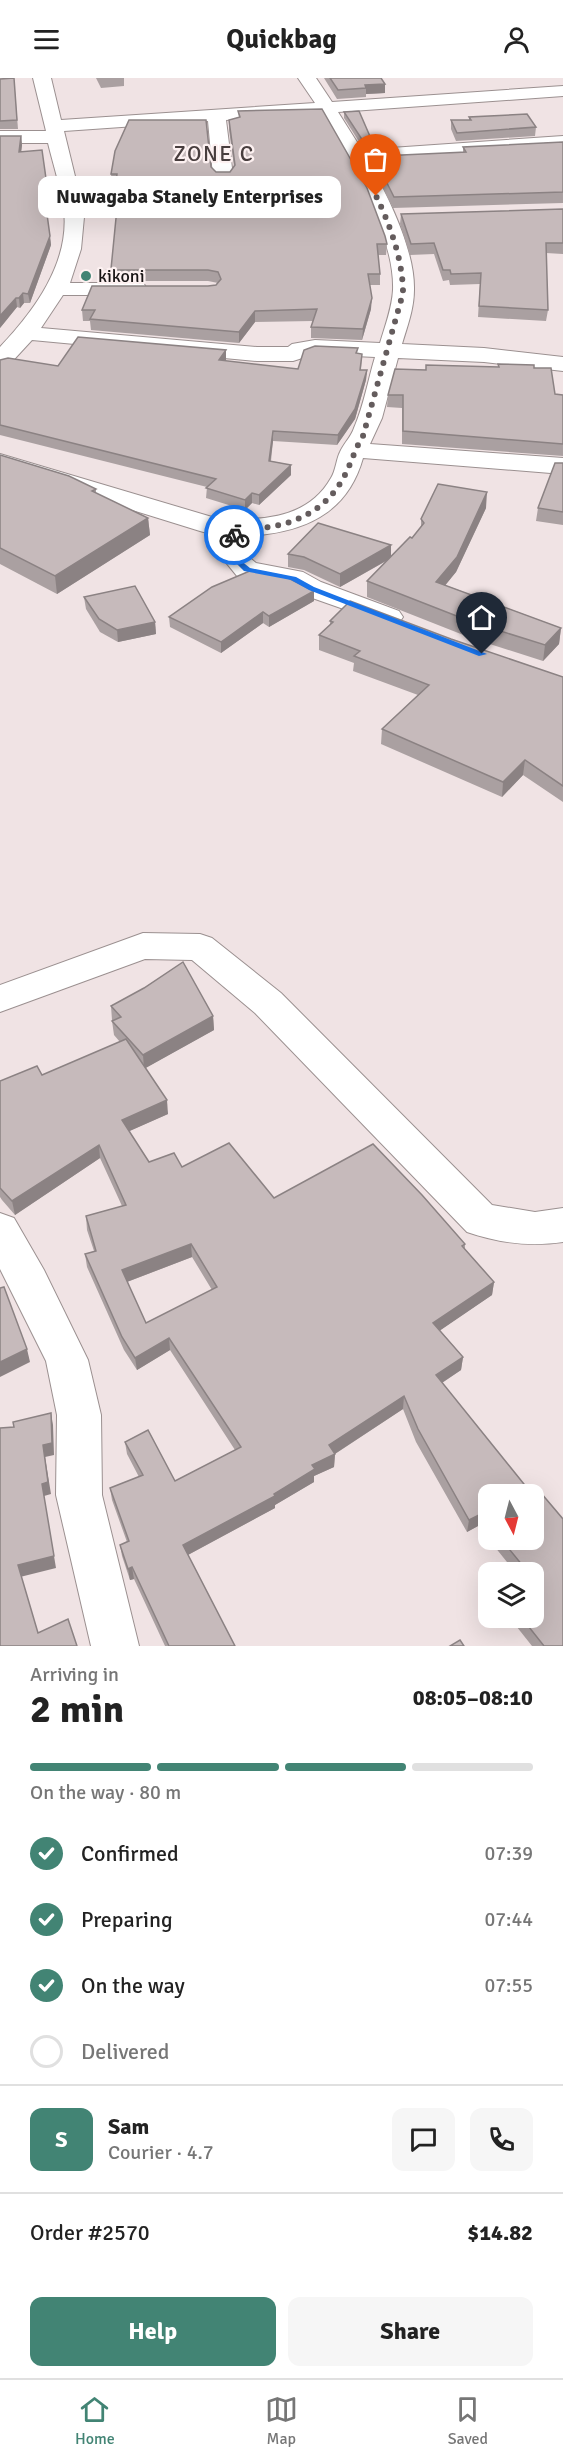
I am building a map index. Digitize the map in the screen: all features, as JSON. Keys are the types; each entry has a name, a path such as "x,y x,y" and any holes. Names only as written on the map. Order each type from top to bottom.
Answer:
{"street":[{"path":"0,361 26,333 57,289 71,249 74,211 42,78"},
{"path":"0,461 225,528 260,529 292,522 306,515 334,493 343,480 354,450 366,428 400,308 403,279 396,216 355,156 307,78"},
{"path":"0,137 218,116 563,91"},
{"path":"218,116 223,176"},
{"path":"355,156 563,142"},
{"path":"74,211 181,210"},
{"path":"57,289 161,289"},
{"path":"26,333 257,354 293,354 300,349 315,347 484,355 563,364"},
{"path":"354,450 563,466"},
{"path":"225,528 234,534 237,560 247,570 293,578 311,588 411,626"},
{"path":"0,999 143,946 200,947 268,1003 481,1220 535,1229 563,1225"},
{"path":"0,1230 67,1360 79,1415 79,1495 115,1646"}],"building":[{"path":"14,78 17,120 0,121 0,79"},
{"path":"330,78 381,78 385,84 338,90"},
{"path":"322,109 367,188 387,244 377,244 380,274 368,274 372,298 363,329 311,327 317,309 255,311 239,332 90,319 95,310 82,310 92,286 208,286 216,285 221,279 218,272 208,270 106,270 111,269 117,208 253,207 261,205 265,198 261,192 253,190 115,192 117,174 111,174 115,151 129,120 206,120 211,167 216,172 230,172 235,165 229,120 240,117 238,111"},
{"path":"359,111 372,141 363,141 344,112"},
{"path":"527,114 536,127 457,133 451,120 471,120 469,117"},
{"path":"0,136 21,136 19,152 42,150 49,200 46,207 50,236 28,294 23,293 16,298 0,316"},
{"path":"563,142 563,192 394,197 372,153 378,152 380,156 466,152 463,147"},
{"path":"563,209 563,243 546,243 548,310 479,306 481,273 451,274 450,270 443,270 434,243 411,244 401,214"},
{"path":"78,337 226,350 219,360 298,369 304,350 315,346 358,348 356,353 362,354 360,370 367,370 355,409 338,435 273,431 269,461 291,465 259,495 252,493 245,500 206,488 216,479 0,425 0,360 8,358 58,366"},
{"path":"498,364 551,368 555,394 563,395 563,444 403,431 403,395 388,395 395,369 426,370 426,365 499,367"},
{"path":"0,455 69,476 96,489 92,491 148,518 55,576 0,548"},
{"path":"555,463 563,463 563,512 538,508"},
{"path":"438,484 487,492 457,557 436,582 561,628 545,645 472,622 367,581 410,537 412,538 424,523 421,519"},
{"path":"318,523 391,545 340,574 304,557 288,554"},
{"path":"252,570 284,576 314,591 269,616 263,612 221,642 169,617 212,587"},
{"path":"135,586 155,622 117,630 99,619 84,597"},
{"path":"350,601 451,639 563,677 563,786 525,760 503,782 382,729 429,685 354,656 360,651 319,635"},
{"path":"183,962 213,1016 143,1055 112,1021 121,1017 111,1006 144,988"},
{"path":"126,1039 167,1100 122,1120 149,1162 174,1153 182,1167 229,1143 274,1198 373,1144 465,1244 462,1246 494,1282 433,1323 463,1357 436,1375 524,1484 478,1484 478,1516 469,1520 418,1429 404,1396 329,1445 335,1454 312,1465 315,1469 274,1494 275,1496 183,1545 235,1646 169,1646 132,1567 128,1569 120,1545 129,1541 110,1488 143,1475 125,1442 148,1430 175,1481 241,1447 169,1338 135,1358 122,1337 85,1254 96,1251 86,1216 126,1205 99,1145 12,1201 0,1188 0,1081 37,1066 42,1075","holes":["191,1244 217,1287 146,1323 122,1270"]},
{"path":"4,1287 27,1349 0,1362 0,1288"},
{"path":"51,1413 52,1443 43,1445 48,1482 42,1484 54,1556 18,1565 38,1633 68,1619 77,1646 0,1646 0,1428 14,1427 13,1422"},
{"path":"544,1497 563,1519 563,1646 544,1646 530,1628 544,1628 544,1562 520,1562 510,1550 544,1550"},
{"path":"460,1640 464,1646 450,1646"}],"way so far":[{"path":"234,535 225,528 260,529 278,526 306,515 323,503 343,480 354,450 363,436 403,293 403,279 386,216 376,196"}],"place":[{"name":"Nuwagaba Stanely Enterprises","path":"376,196"},
{"name":"kikoni","path":"86,276"}],"district":[{"name":"ZONE C","path":"214,153"}],"route":[{"path":"234,535 237,560 247,570 293,578 311,588 482,654"}]}
